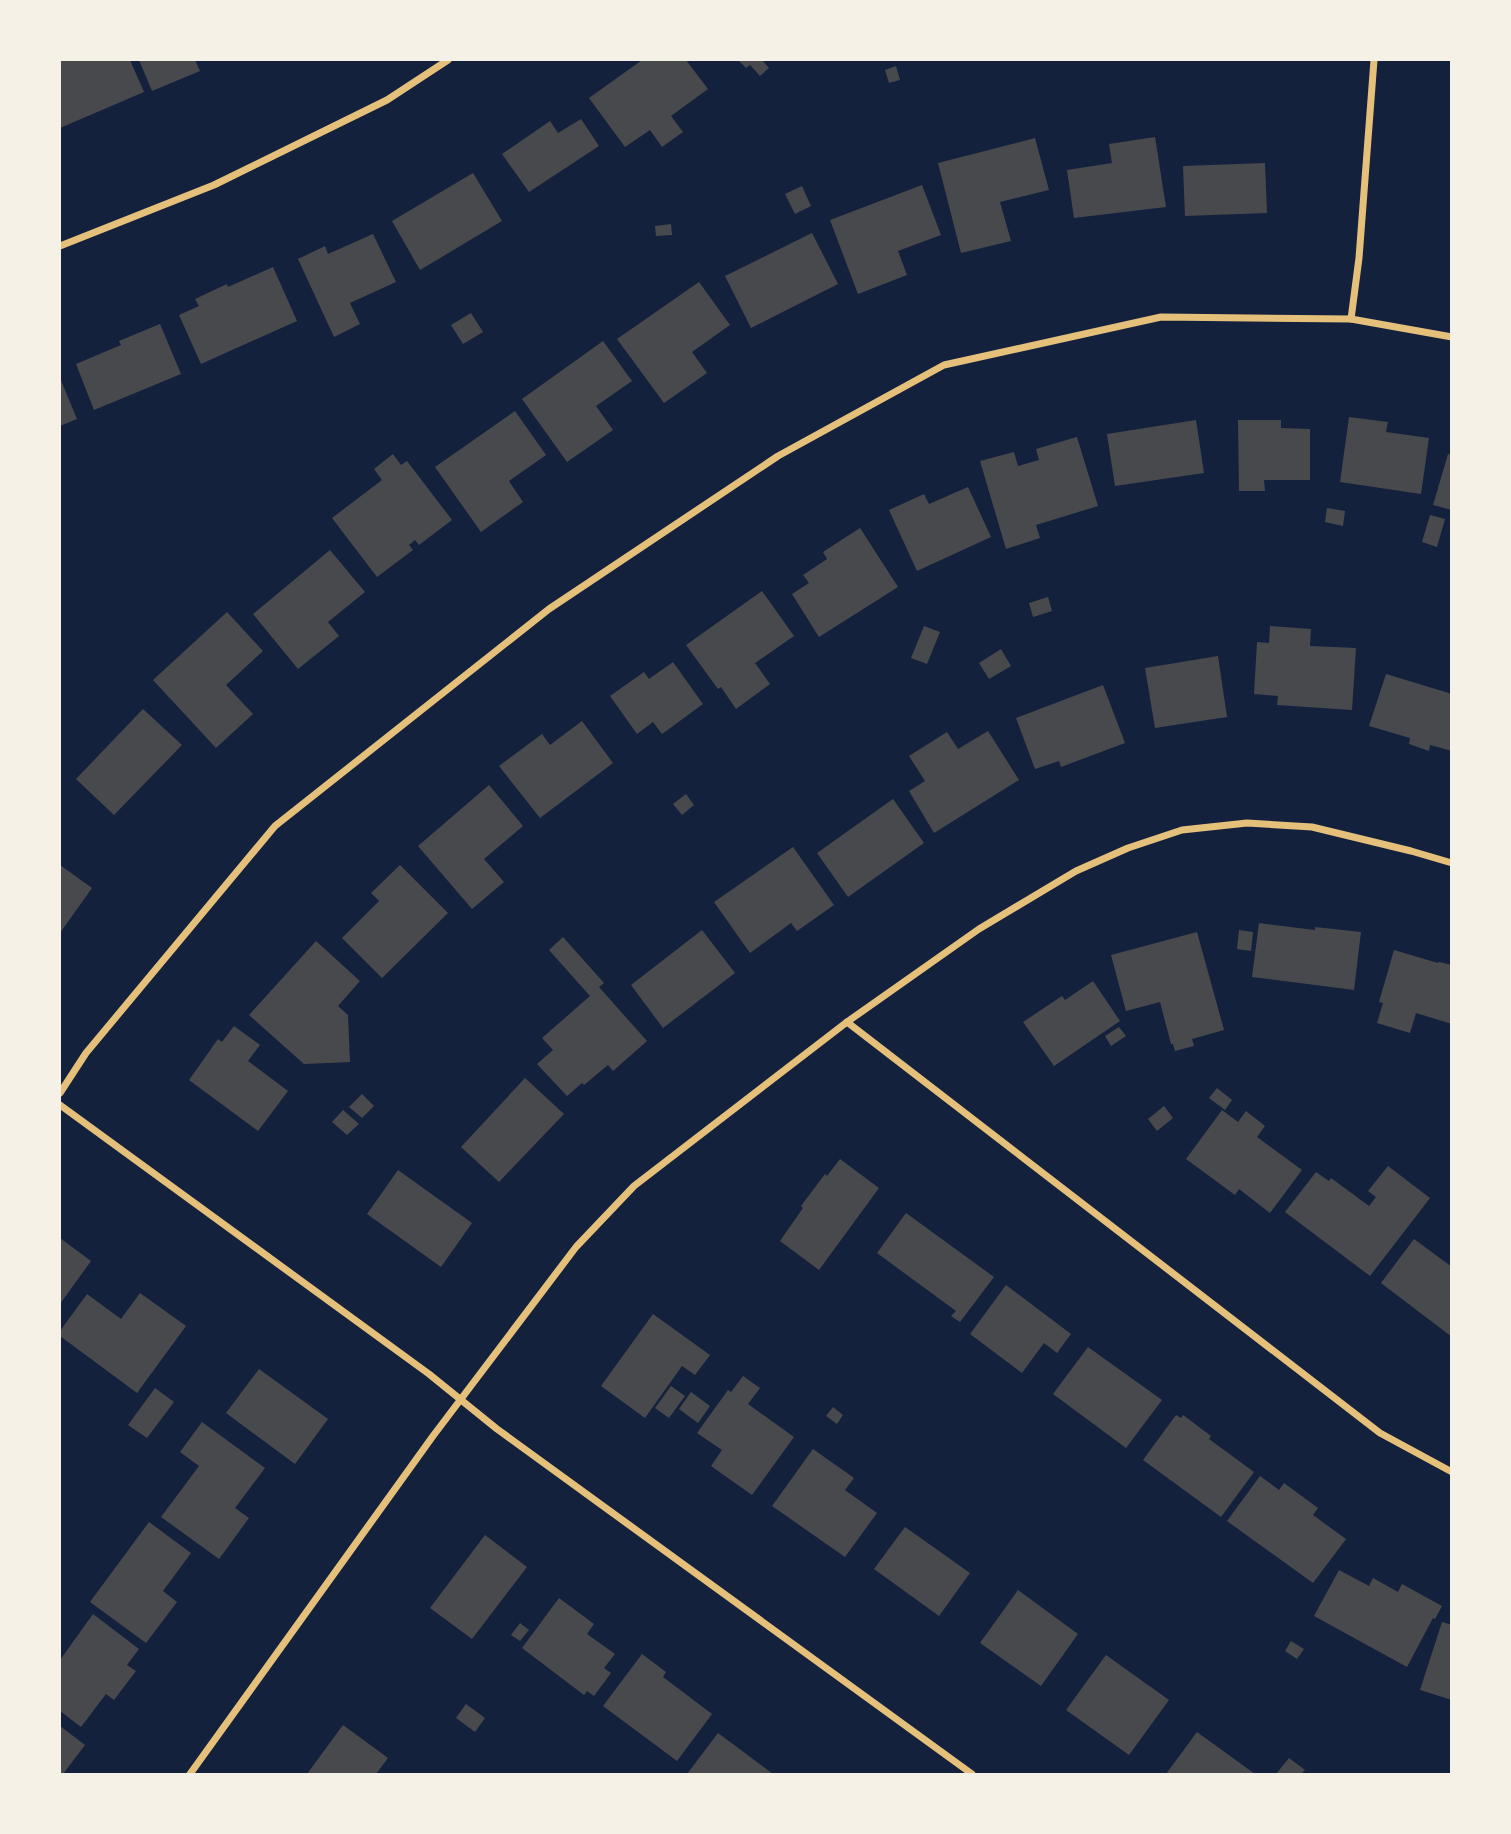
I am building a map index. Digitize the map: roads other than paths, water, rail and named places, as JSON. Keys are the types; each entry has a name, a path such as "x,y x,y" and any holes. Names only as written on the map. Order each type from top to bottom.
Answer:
{"street":[{"path":"60,246 214,185 387,100 448,60"},
{"path":"1351,319 1359,258 1374,60"},
{"path":"60,1093 86,1053 275,826 550,609 778,456 944,365 1161,317 1351,319 1451,337"},
{"path":"190,1774 433,1436 576,1247 634,1186 847,1022 979,929 1076,871 1128,848 1182,830 1247,823 1312,827 1451,863"},
{"path":"847,1022 1380,1433 1451,1472"},
{"path":"60,1105 429,1374 497,1429 972,1774"}]}
